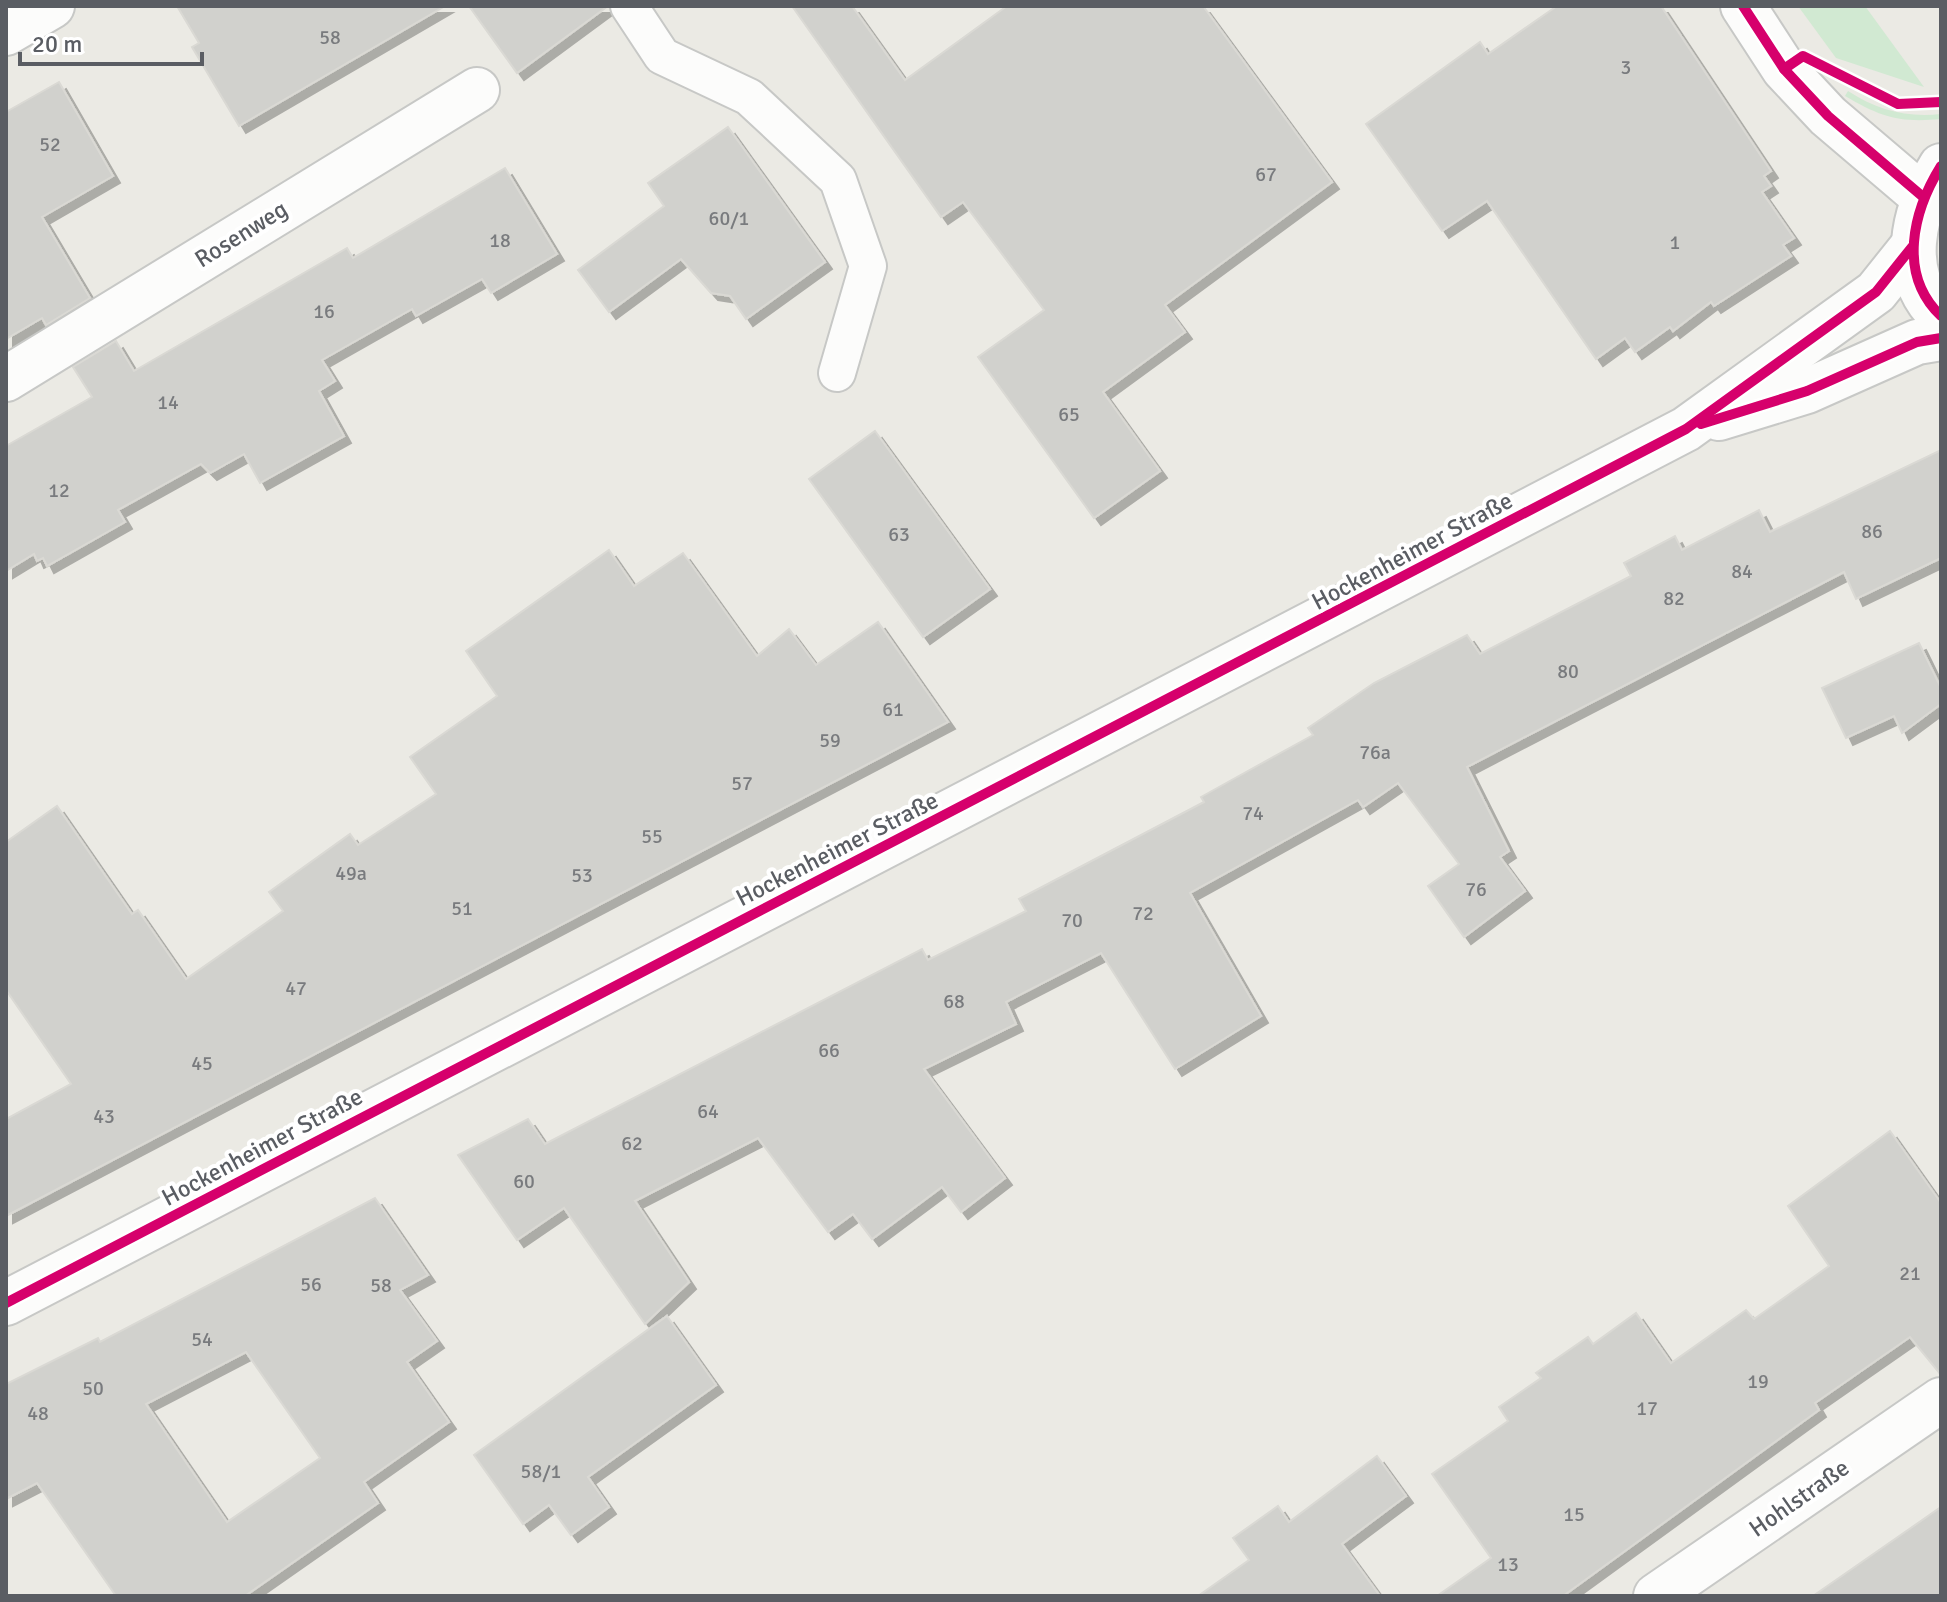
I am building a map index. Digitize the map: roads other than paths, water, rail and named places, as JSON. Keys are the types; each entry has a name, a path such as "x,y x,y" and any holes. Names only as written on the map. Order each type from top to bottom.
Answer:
{"street":[{"path":"6,33 52,6"},
{"path":"1743,6 1784,69 1867,153 1932,181"},
{"name":"Rosenweg","path":"6,379 477,90"},
{"name":"Hockenheimer Straße","path":"6,1303 1686,429 1876,292 1912,247 1932,181"},
{"name":"Hockenheimer Straße","path":"1912,247 1919,281 1941,316"},
{"name":"Hockenheimer Straße","path":"1686,429 1807,391 1917,342 1941,338"},
{"name":"Hohlstraße","path":"1656,1596 1941,1400"}],"lane":[{"path":"629,6 662,56 749,97 838,180 868,266 837,373"}]}
